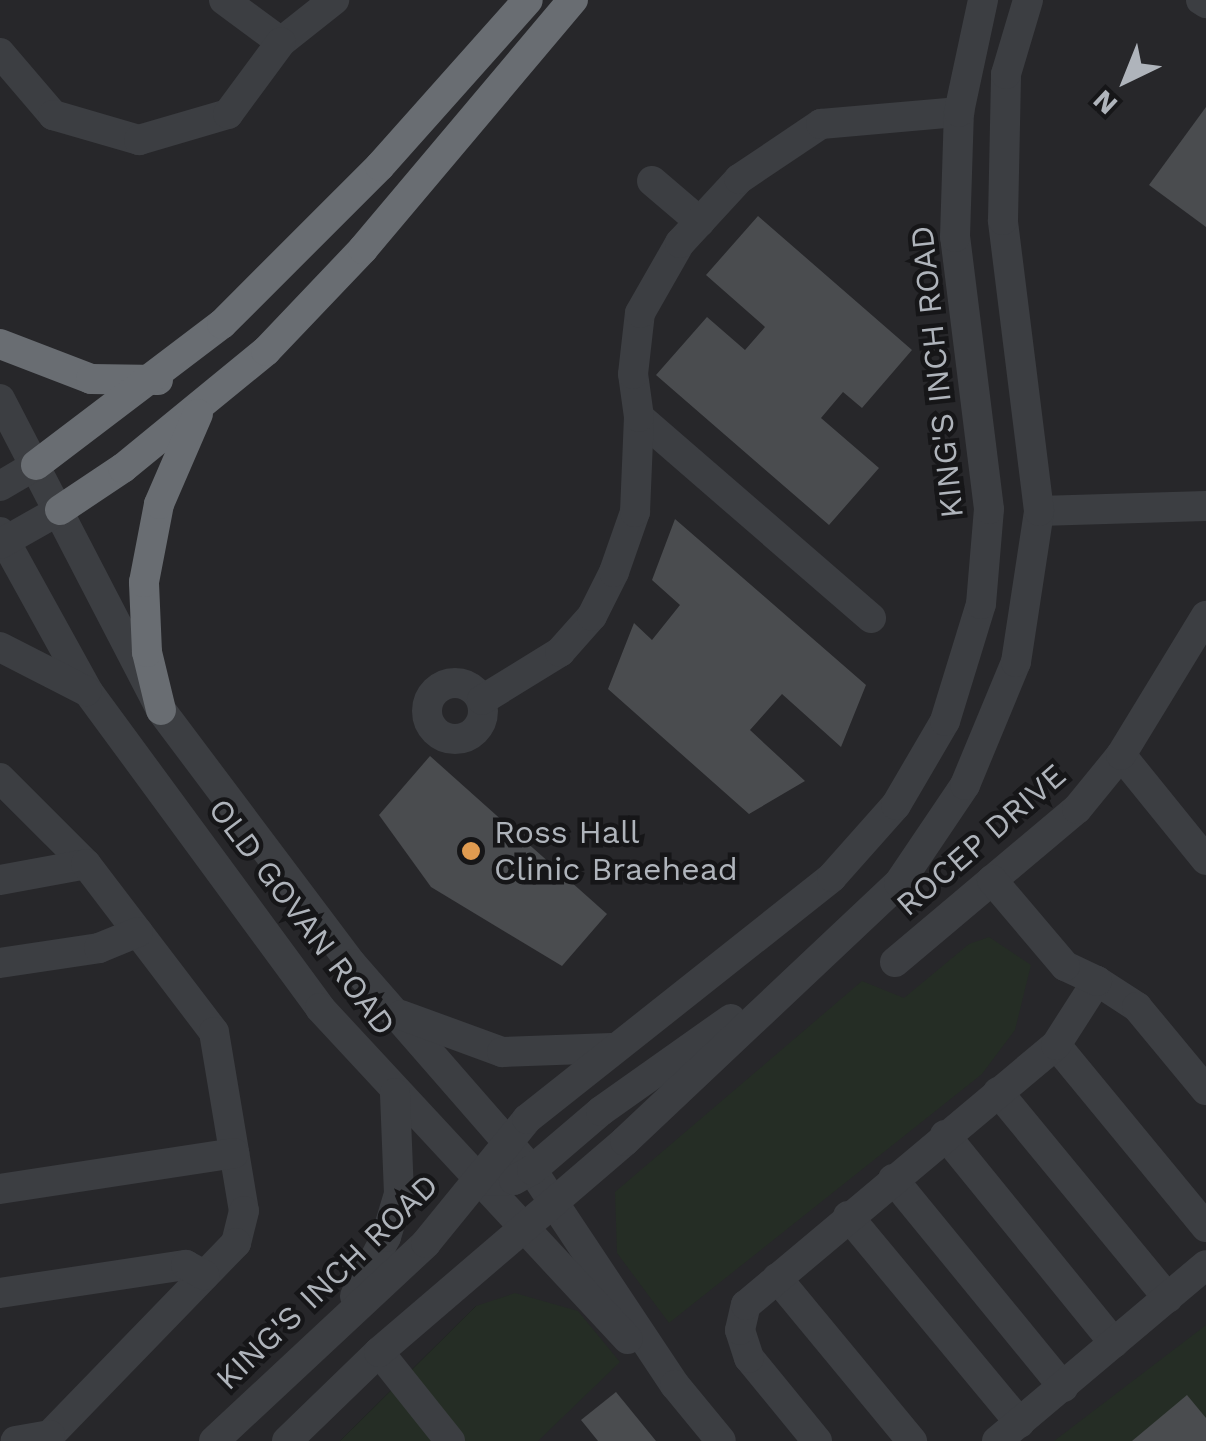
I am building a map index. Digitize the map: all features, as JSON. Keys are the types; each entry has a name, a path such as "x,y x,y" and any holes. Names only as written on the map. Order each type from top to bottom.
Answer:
{"highway":[{"path":"36,466 158,380 222,324 380,166 528,0"},
{"path":"60,510 202,406 266,351 364,249 574,0"},
{"path":"0,344 90,379 158,380"},
{"path":"161,710 148,652 144,582 160,504 202,406"}],"street":[{"path":"224,0 281,42"},
{"path":"0,54 53,115 139,140 228,114 281,42 334,0"},
{"name":"KING'S INCH ROAD","path":"214,1441 426,1243 508,1140 559,1090 620,1046 843,866 896,804 945,722 982,604 990,510 955,238 959,112 983,0"},
{"path":"287,1441 379,1352 556,1202 899,883 965,785 1016,662 1039,512 1003,220 1006,74 1028,0"},
{"path":"482,700 560,652 592,616 635,512 638,418 633,374 640,313 700,222 740,180 821,124 959,112"},
{"path":"652,181 700,222"},
{"name":"OLD GOVAN ROAD","path":"0,399 161,710 391,1010 532,1170 675,1384"},
{"path":"638,418 871,618"},
{"path":"0,486 36,466"},
{"path":"1039,512 1206,506"},
{"path":"2,539 60,510"},
{"name":"OLD GOVAN ROAD","path":"2,539 88,693 320,1008 523,1230 675,1384 721,1441"},
{"name":"ROCEP DRIVE","path":"895,962 1077,809 1122,755 1205,620"},
{"path":"0,647 88,693"},
{"path":"1122,755 1206,860"},
{"path":"0,778 86,864 214,1032 244,1211 236,1243 50,1435 16,1441"},
{"path":"0,880 86,864"},
{"path":"992,880 1065,966 1137,1007 1206,1090"},
{"path":"0,963 99,948 138,932"},
{"path":"478,1181 514,1180 532,1170 601,1110 813,961"},
{"path":"817,1441 750,1358 740,1330 746,1305 1056,1045 1097,981"},
{"path":"391,1010 502,1052 620,1046"},
{"path":"1056,1045 1206,1227"},
{"path":"998,1092 1168,1298"},
{"path":"340,1320 376,1261 399,1194 395,1093"},
{"path":"945,1136 1114,1343"},
{"path":"0,1189 234,1154"},
{"path":"893,1180 1063,1387"},
{"path":"848,1216 1009,1432 1206,1266"},
{"path":"0,1293 186,1265 204,1274"},
{"path":"777,1278 912,1441"},
{"path":"379,1352 450,1441"}],"shaded area":[{"path":"0,0 1206,0 1206,1441 537,1441 476,1306 340,1441 0,1441"},
{"path":"989,937 1031,965 1015,1030 982,1074 669,1323 617,1253 615,1192 862,981 904,998 969,944"},
{"path":"515,1293 578,1311 620,1362 538,1441 340,1441 476,1306"},
{"path":"1206,1325 1206,1418 1132,1441 1054,1441"}],"building":[{"path":"1206,107 1206,227 1149,185"},
{"path":"758,216 912,350 862,408 843,392 821,418 879,468 829,525 656,375 707,317 745,350 765,327 706,275"},
{"path":"675,519 866,685 841,747 782,694 750,730 805,781 749,814 608,689 634,623 652,640 680,605 652,580"},
{"name":"Ross Hall Clinic Braehead","path":"430,756 607,914 562,966 431,887 379,815"},
{"path":"616,1392 656,1441 598,1441 581,1420"},
{"path":"1187,1395 1206,1418 1206,1441 1132,1441"}],"place":[{"name":"Ross Hall Clinic Braehead","path":"471,851"}]}
